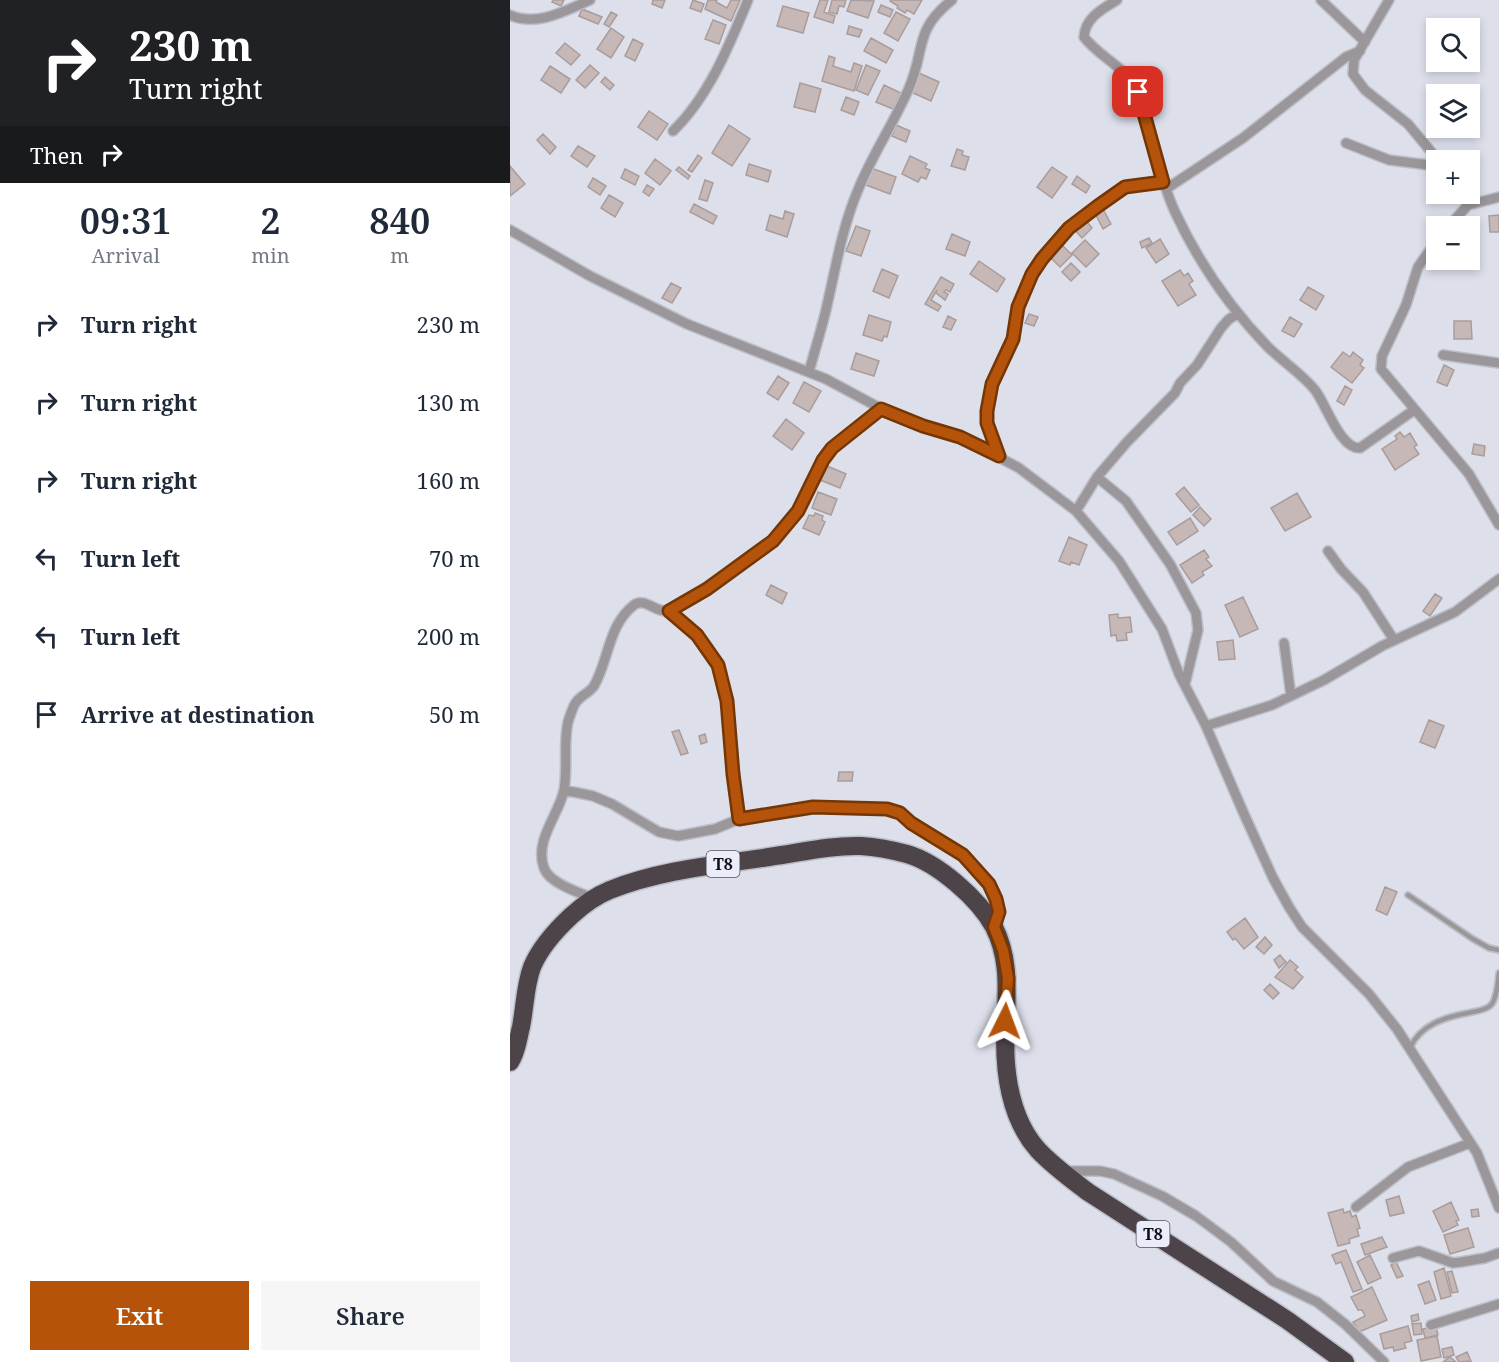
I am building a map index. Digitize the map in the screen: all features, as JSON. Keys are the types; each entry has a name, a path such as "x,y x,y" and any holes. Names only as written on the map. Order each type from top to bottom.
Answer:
{"highway":[{"name":"T8","path":"510,1062 532,969 542,949 569,918 593,898 633,882 688,870 818,850 861,846 910,855 933,867 968,892 982,907 994,927 1003,950 1008,978 1005,1043 1013,1101 1022,1124 1038,1150 1061,1171 1112,1208 1287,1320 1345,1362"}],"street":[{"path":"510,15 536,19 547,17 590,0"},
{"path":"674,131 687,119 712,78 748,0"},
{"path":"809,372 825,314 837,255 857,192 910,84 921,40 927,27 938,11 952,0"},
{"path":"1117,0 1090,19 1084,28 1084,37 1099,53 1126,72 1138,92 1164,185 1191,243 1238,313 1269,348 1315,390 1344,439 1353,448 1360,448 1414,410"},
{"path":"1321,0 1365,42"},
{"path":"1389,0 1360,51 1352,68 1353,74 1365,90 1408,124 1430,150"},
{"path":"999,456 987,423 992,384 1013,339 1018,307 1032,274 1069,228 1125,187 1164,185 1221,153 1346,57 1360,51"},
{"path":"1346,143 1389,160 1426,165"},
{"path":"1458,216 1468,205 1499,197"},
{"path":"510,230 536,247 687,324 826,378 881,409 923,426 960,437 999,456 1019,468 1076,511 1119,561 1161,629 1263,857 1289,907 1302,927 1369,994 1397,1029 1470,1143 1483,1166 1499,1208"},
{"path":"1426,256 1419,267 1406,305 1382,356 1381,369 1469,474 1499,525"},
{"path":"1076,511 1097,477 1174,393 1197,365 1221,328 1238,313"},
{"path":"1443,355 1499,363"},
{"path":"669,611 697,596 773,541 798,511 823,460 832,448 881,409"},
{"path":"1097,477 1126,501 1170,564 1196,614 1198,630 1185,684"},
{"path":"1328,551 1363,592 1394,640"},
{"path":"1206,726 1252,713 1347,668 1394,640 1455,612 1499,579"},
{"path":"593,898 569,889 550,877 544,870 543,844 564,790 569,720 577,701 593,687 607,647 623,616 636,603 642,602 660,610 669,611 697,635 718,665 727,701 739,819"},
{"path":"1284,643 1291,696"},
{"path":"564,790 593,796 612,804 659,832 678,836 715,829 739,819 813,807 887,809 900,813 911,823 963,855 978,870 989,884 996,899 999,912 994,927"},
{"path":"1356,1207 1397,1173 1470,1143"},
{"path":"1061,1171 1100,1171 1114,1174 1187,1211 1231,1242 1273,1281 1317,1302 1345,1324 1384,1362"},
{"path":"1393,1258 1419,1251 1453,1263 1485,1258 1499,1253"},
{"path":"1431,1325 1499,1304"}],"lane":[{"path":"1408,895 1481,944 1499,950"},
{"path":"1409,1050 1414,1038 1424,1028 1461,1014 1489,1007 1493,1002 1499,973"}],"building":[{"path":"553,0 564,0 561,6 552,2"},
{"path":"653,0 665,0 662,8 652,4"},
{"path":"693,0 704,4 701,12 690,8"},
{"path":"708,0 717,0 716,2 727,8 731,0 740,0 731,21 705,9"},
{"path":"820,0 828,0 824,12 835,16 833,23 814,17"},
{"path":"832,0 846,0 844,7 839,6 837,14 829,12"},
{"path":"851,0 874,1 868,18 847,11"},
{"path":"891,0 922,0 914,14 907,10 905,13"},
{"path":"881,5 893,10 890,17 878,12"},
{"path":"783,6 809,13 803,33 777,26"},
{"path":"582,9 602,17 598,24 579,16"},
{"path":"611,12 617,15 609,27 604,24"},
{"path":"896,12 910,19 898,41 884,33"},
{"path":"713,20 726,25 719,44 705,39"},
{"path":"849,26 862,30 859,37 847,34"},
{"path":"611,28 624,37 611,58 597,49"},
{"path":"871,38 893,50 886,63 864,51"},
{"path":"633,39 643,44 635,61 625,56"},
{"path":"565,43 580,55 571,65 556,53"},
{"path":"829,56 835,58 833,66 851,72 854,63 862,66 854,91 822,81"},
{"path":"590,65 599,73 585,88 576,80"},
{"path":"866,65 880,71 868,95 856,90"},
{"path":"550,66 570,79 561,93 541,80"},
{"path":"919,73 939,82 931,101 911,92"},
{"path":"605,77 614,85 610,90 601,82"},
{"path":"800,83 821,89 815,112 794,107"},
{"path":"884,85 901,93 893,109 876,102"},
{"path":"846,97 859,102 854,115 841,110"},
{"path":"649,111 668,124 657,140 638,127"},
{"path":"729,125 750,139 732,166 712,153"},
{"path":"896,125 910,131 906,142 892,136"},
{"path":"543,134 556,147 550,154 537,140"},
{"path":"578,146 595,156 587,167 571,156"},
{"path":"957,149 963,151 962,155 969,157 965,170 951,166"},
{"path":"698,155 702,158 692,172 688,170"},
{"path":"910,156 927,164 925,168 930,170 926,179 921,177 918,182 902,174"},
{"path":"655,159 671,171 660,185 645,173"},
{"path":"749,164 771,171 768,182 746,175"},
{"path":"510,166 525,184 510,196"},
{"path":"679,167 690,176 688,179 676,170"},
{"path":"1052,167 1067,177 1052,198 1037,187"},
{"path":"871,168 896,177 890,194 866,185"},
{"path":"625,169 639,176 635,185 621,178"},
{"path":"1077,176 1090,186 1086,193 1072,184"},
{"path":"593,178 606,186 600,195 588,187"},
{"path":"705,180 713,183 707,201 699,199"},
{"path":"647,185 654,189 649,196 643,192"},
{"path":"609,195 623,203 615,217 601,208"},
{"path":"694,204 717,216 713,224 690,212"},
{"path":"1103,209 1111,224 1103,229 1095,213"},
{"path":"785,211 794,214 787,237 766,230 770,215 783,219"},
{"path":"1499,215 1499,232 1490,232 1489,216"},
{"path":"1084,218 1092,228 1082,238 1073,228"},
{"path":"856,226 870,231 861,256 846,251"},
{"path":"952,234 970,242 965,256 946,249"},
{"path":"1149,238 1152,243 1142,248 1140,242"},
{"path":"1160,239 1169,254 1156,263 1146,248"},
{"path":"1085,240 1099,254 1086,267 1072,253"},
{"path":"1060,243 1072,255 1060,267 1048,255"},
{"path":"979,261 1005,279 997,292 970,274"},
{"path":"1071,263 1080,272 1071,281 1062,272"},
{"path":"882,269 898,276 889,298 873,291"},
{"path":"1180,270 1184,276 1188,273 1193,281 1189,284 1196,295 1178,306 1162,281"},
{"path":"941,277 954,284 950,292 946,290 944,292 948,294 945,300 936,293 937,290 931,300 941,306 938,311 925,304"},
{"path":"671,283 681,288 672,303 662,298"},
{"path":"1308,287 1324,296 1316,310 1300,300"},
{"path":"1029,314 1038,317 1034,326 1025,323"},
{"path":"869,315 891,322 887,337 884,336 882,341 863,335"},
{"path":"948,316 956,320 951,330 943,327"},
{"path":"1290,317 1302,324 1294,337 1282,331"},
{"path":"1454,321 1471,321 1472,339 1454,339"},
{"path":"1343,352 1350,357 1353,352 1363,360 1360,365 1364,368 1352,383 1331,367"},
{"path":"856,353 879,361 874,376 851,369"},
{"path":"1444,365 1454,370 1447,386 1437,382"},
{"path":"778,376 789,383 778,400 767,393"},
{"path":"804,382 821,391 809,412 793,403"},
{"path":"1345,386 1352,390 1344,405 1337,401"},
{"path":"786,419 804,433 792,450 773,436"},
{"path":"1400,432 1404,437 1410,433 1417,445 1414,447 1419,454 1395,470 1382,449 1397,439 1395,436"},
{"path":"1474,444 1485,446 1484,456 1472,454"},
{"path":"827,466 846,474 840,488 820,480"},
{"path":"1184,487 1199,505 1191,512 1176,494"},
{"path":"818,492 837,499 831,515 812,508"},
{"path":"1297,493 1311,517 1285,531 1271,508"},
{"path":"1200,507 1211,519 1204,526 1193,515"},
{"path":"815,513 823,516 822,520 825,522 819,535 803,528 809,515 814,516"},
{"path":"1190,518 1198,531 1177,545 1168,532"},
{"path":"1069,537 1087,545 1079,565 1059,561"},
{"path":"1204,550 1209,557 1206,559 1212,566 1202,572 1204,575 1192,583 1180,565"},
{"path":"771,585 787,593 782,604 766,595"},
{"path":"1435,594 1442,598 1430,616 1423,611"},
{"path":"1243,597 1258,629 1240,637 1225,605"},
{"path":"1118,614 1118,618 1130,617 1132,632 1126,633 1127,640 1117,641 1116,635 1111,636 1109,615"},
{"path":"1233,640 1235,659 1219,660 1217,642"},
{"path":"1429,720 1444,726 1435,748 1420,742"},
{"path":"679,730 688,753 681,755 672,732"},
{"path":"705,734 707,742 701,744 699,736"},
{"path":"839,772 853,772 852,781 838,781"},
{"path":"1385,887 1397,892 1387,915 1376,910"},
{"path":"1245,918 1258,937 1244,949 1227,932"},
{"path":"1265,937 1272,945 1264,954 1256,947"},
{"path":"1280,955 1286,962 1279,968 1274,960"},
{"path":"1290,960 1298,967 1295,970 1303,977 1293,989 1275,977"},
{"path":"1270,984 1279,993 1273,999 1264,990"},
{"path":"1399,1196 1404,1213 1390,1216 1386,1200"},
{"path":"1451,1202 1459,1220 1456,1221 1458,1225 1443,1232 1433,1211"},
{"path":"1343,1209 1344,1213 1350,1211 1352,1217 1356,1215 1360,1228 1357,1229 1359,1236 1349,1239 1350,1243 1338,1246 1328,1213"},
{"path":"1478,1209 1479,1216 1472,1217 1471,1210"},
{"path":"1468,1228 1474,1247 1450,1254 1444,1235"},
{"path":"1382,1237 1387,1247 1365,1255 1361,1244"},
{"path":"1346,1250 1362,1289 1353,1292 1341,1262 1336,1264 1332,1255"},
{"path":"1370,1255 1381,1278 1368,1284 1357,1262"},
{"path":"1396,1262 1403,1276 1397,1278 1391,1265"},
{"path":"1444,1268 1451,1296 1441,1299 1434,1272"},
{"path":"1452,1271 1458,1292 1452,1293 1447,1272"},
{"path":"1429,1281 1436,1300 1425,1304 1418,1285"},
{"path":"1372,1287 1387,1320 1359,1332 1353,1322 1365,1316 1362,1310 1358,1310 1351,1297"},
{"path":"1418,1314 1419,1320 1412,1322 1411,1316"},
{"path":"1421,1323 1422,1334 1414,1335 1412,1324"},
{"path":"1408,1326 1412,1341 1404,1343 1406,1348 1394,1351 1393,1347 1384,1349 1380,1334"},
{"path":"1436,1326 1438,1335 1425,1338 1423,1329"},
{"path":"1437,1336 1441,1357 1421,1361 1417,1340"},
{"path":"1452,1347 1454,1355 1444,1358 1442,1349"},
{"path":"1467,1352 1471,1361 1459,1362 1456,1357"},
{"path":"1450,1357 1456,1362 1443,1362"}],"route":[{"path":"1005,1021 1008,978 1003,950 994,927 999,912 996,899 989,884 963,855 911,823 900,813 887,809 813,807 739,819 727,701 718,665 697,635 669,611 707,589 758,553 783,532 798,511 823,460 832,448 844,436 881,409 923,426 960,437 999,456 990,435 987,411 992,384 1008,354 1020,300 1032,274 1069,228 1125,187 1163,182 1138,92"}]}
